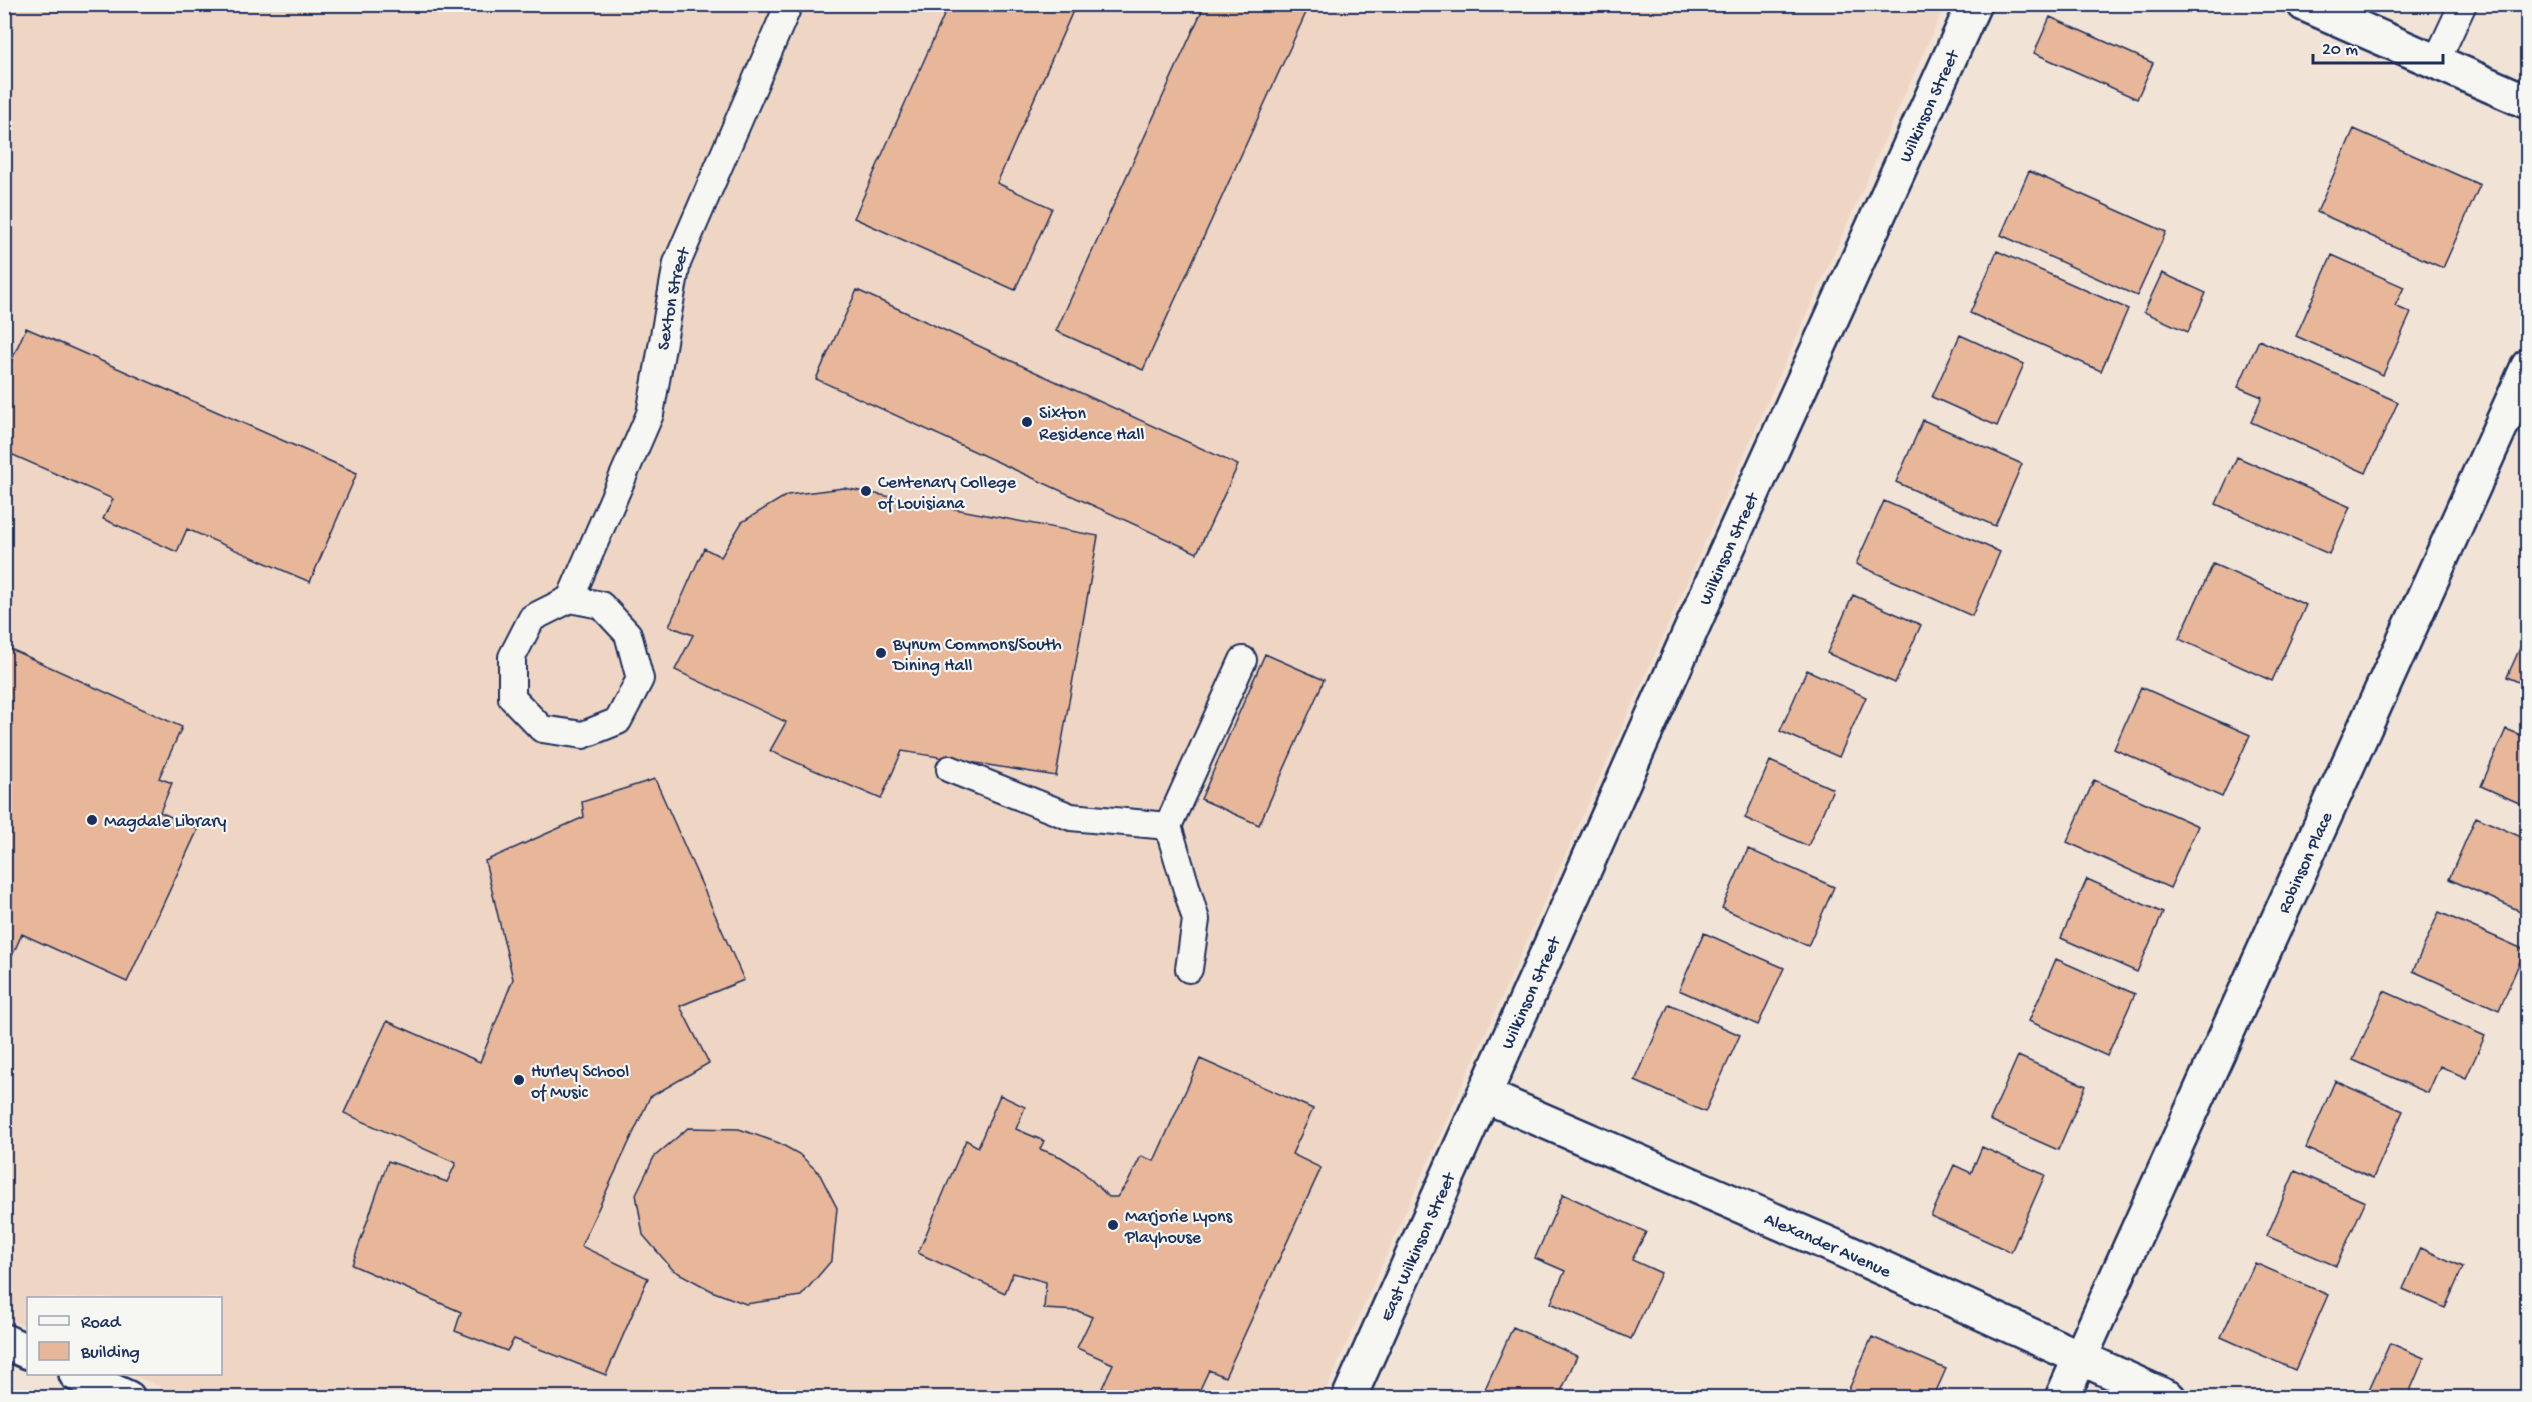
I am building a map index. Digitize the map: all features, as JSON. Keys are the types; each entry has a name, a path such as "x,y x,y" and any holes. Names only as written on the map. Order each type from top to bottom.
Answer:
{"street":[{"name":"Wilkinson Street","path":"1485,1095 1720,565 1974,4"},
{"path":"2304,4 2528,102"},
{"name":"Robinson Place","path":"2062,1398 2528,366"},
{"name":"Alexander Avenue","path":"1485,1095 1836,1247 2169,1398"},
{"name":"East Wilkinson Street","path":"1349,1398 1485,1095"},
{"path":"4,1341 27,1352"},
{"path":"77,1375 128,1398"}],"lane":[{"name":"Sexton Street","path":"570,599 650,414 677,263 789,4"},
{"path":"2436,62 2463,4"},
{"path":"570,599 601,605 628,634 640,679 618,721 583,735 542,729 512,698 512,657 532,618 570,599"},
{"path":"1189,969 1196,920 1168,826 1243,660"},
{"path":"950,769 1071,817 1168,826"}],"shaded area":[{"name":"Centenary College of Louisiana","path":"5,5 1945,5 1323,1397 184,1397 132,1375 222,1375 222,1297 27,1297 27,1328 5,1317"}],"building":[{"path":"949,4 1076,4 997,183 1052,208 1015,290 854,218"},
{"path":"1205,4 1310,4 1143,370 1056,331"},
{"path":"2050,17 2153,63 2137,99 2034,53"},
{"path":"2354,129 2480,185 2443,268 2317,212"},
{"path":"2029,171 2166,232 2137,296 2001,235"},
{"path":"1997,251 2128,309 2101,371 1970,313"},
{"path":"2332,255 2404,287 2395,306 2411,313 2383,375 2296,336"},
{"path":"2162,273 2206,293 2188,332 2144,312"},
{"name":"Sixton Residence Hall","path":"857,290 1238,465 1197,553 816,379"},
{"path":"26,328 357,473 310,582 187,529 177,552 103,519 113,499 4,451 4,377"},
{"path":"1960,335 2024,364 1997,426 1932,397"},
{"path":"2259,340 2398,402 2366,473 2251,422 2262,397 2238,387"},
{"path":"1923,420 2022,464 1995,526 1896,482"},
{"path":"2237,457 2350,507 2329,554 2216,504"},
{"name":"Bynum Commons/South Dining Hall","path":"844,488 1098,536 1056,776 902,751 881,799 770,751 786,722 675,670 693,635 669,626 704,548 721,557 742,522 787,495"},
{"path":"1884,501 2000,552 1972,616 1856,564"},
{"path":"2213,564 2306,605 2272,681 2179,639"},
{"path":"1853,595 1921,625 1895,683 1827,653"},
{"path":"2528,630 2528,686 2507,677"},
{"name":"Magdale Library","path":"4,646 182,727 159,778 172,783 160,812 198,829 127,982 22,934 12,956 4,953"},
{"path":"1265,654 1324,680 1259,825 1201,799"},
{"path":"1807,670 1866,697 1839,757 1780,731"},
{"path":"2141,687 2250,735 2222,797 2114,749"},
{"path":"2506,729 2528,738 2528,807 2481,786"},
{"path":"1770,761 1833,789 1808,846 1745,818"},
{"name":"Hurley School of Music","path":"655,779 744,980 680,1006 709,1063 650,1097 581,1246 648,1278 606,1375 514,1339 507,1351 455,1331 461,1312 352,1265 388,1161 447,1182 456,1163 344,1113 387,1021 480,1062 513,979 485,861 584,817 582,802"},
{"path":"2094,780 2198,826 2170,888 2067,842"},
{"path":"2476,817 2528,840 2527,914 2449,879"},
{"path":"1748,849 1834,887 1808,946 1722,908"},
{"path":"2087,879 2163,913 2137,972 2061,938"},
{"path":"2439,912 2525,950 2499,1010 2413,971"},
{"path":"1704,933 1784,968 1758,1025 1679,990"},
{"path":"2056,959 2135,994 2107,1056 2029,1021"},
{"path":"2384,991 2485,1036 2466,1078 2440,1066 2428,1093 2353,1060"},
{"path":"1669,1004 1740,1035 1705,1112 1635,1081"},
{"path":"2018,1056 2086,1086 2058,1150 1990,1120"},
{"name":"Marjorie Lyons Playhouse","path":"1200,1059 1313,1109 1292,1154 1321,1168 1225,1377 1209,1370 1196,1398 1164,1398 1153,1392 1155,1398 1125,1398 1102,1388 1113,1364 1077,1348 1092,1317 1078,1311 1044,1309 1046,1282 1013,1273 1005,1293 918,1253 966,1140 978,1147 1000,1095 1025,1107 1016,1129 1044,1141 1040,1149 1061,1157 1080,1169 1109,1197 1117,1197 1128,1182 1141,1156 1154,1161"},
{"path":"2335,1081 2403,1111 2373,1178 2306,1148"},
{"path":"688,1128 739,1129 779,1143 799,1154 819,1173 837,1208 832,1260 801,1296 746,1304 714,1292 673,1270 643,1235 636,1194 654,1157"},
{"path":"1982,1147 2045,1175 2011,1252 1931,1216 1954,1165 1971,1173"},
{"path":"2295,1171 2365,1202 2336,1266 2267,1236"},
{"path":"1563,1194 1646,1232 1632,1260 1661,1273 1631,1339 1551,1303 1565,1271 1535,1258"},
{"path":"2421,1248 2463,1267 2445,1308 2403,1289"},
{"path":"2255,1263 2328,1295 2295,1370 2221,1337"},
{"path":"1513,1327 1577,1356 1558,1398 1481,1398"},
{"path":"1872,1337 1946,1369 1933,1398 1845,1398"},
{"path":"2390,1343 2424,1358 2407,1398 2374,1398 2367,1394"}],"place":[{"name":"Sixton Residence Hall","path":"1027,422"},
{"name":"Centenary College of Louisiana","path":"866,491"},
{"name":"Bynum Commons/South Dining Hall","path":"881,653"},
{"name":"Magdale Library","path":"92,820"},
{"name":"Hurley School of Music","path":"519,1080"},
{"name":"Marjorie Lyons Playhouse","path":"1113,1225"}]}
